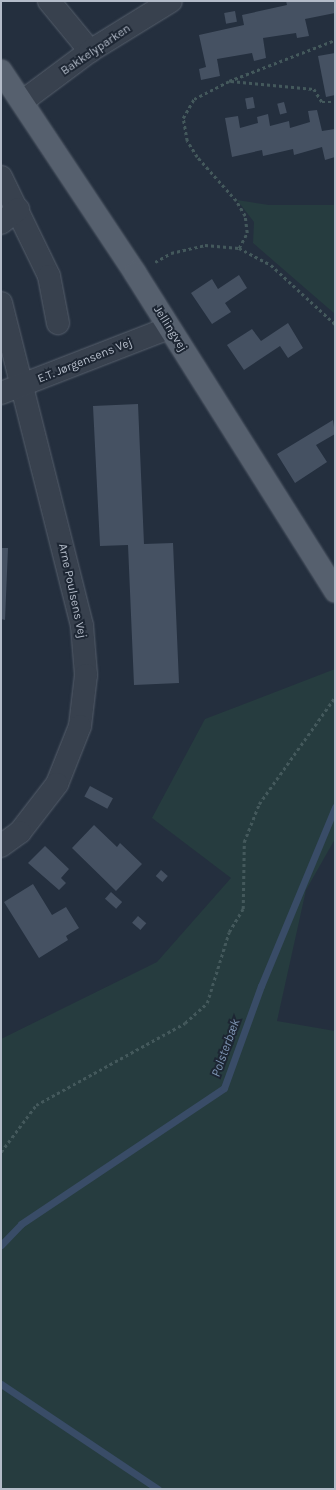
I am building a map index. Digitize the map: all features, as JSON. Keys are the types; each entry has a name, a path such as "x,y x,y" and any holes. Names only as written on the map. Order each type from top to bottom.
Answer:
{"main road":[{"name":"Jellingvej","path":"1,71 23,101 135,273 335,591"}],"street":[{"path":"49,1 90,51"},
{"name":"Bakkelyparken","path":"23,101 90,51 171,1"},
{"path":"1,177 18,209 49,276 58,323"},
{"path":"1,223 18,209"},
{"name":"Arne Poulsens Vej","path":"1,303 82,626 86,675 80,726 57,784 20,832 1,846"},
{"name":"E.T. Jørgensens Vej","path":"1,393 169,328"}],"path":[{"path":"239,248 246,233 244,216 236,201 197,157 187,141 183,118 194,99 229,81 335,40"},
{"path":"229,81 314,89 322,102 335,102"},
{"path":"135,273 171,253 205,245 239,248 271,265 335,324"},
{"path":"1,1152 36,1106 185,1023 207,1003 228,932 243,909 244,842 259,804 335,698"}],"green space":[{"path":"237,200 269,205 335,205 335,314 253,243 254,222"},
{"path":"335,669 335,839 306,890 277,1021 335,1031 335,1489 1,1489 1,1039 157,962 231,878 152,818 205,719"}],"building":[{"path":"286,1 335,1 335,13 305,19 309,36 297,38 296,33 263,38 266,58 254,61 252,53 217,59 220,76 201,80 199,69 206,67 199,35 244,25 242,15 287,5"},
{"path":"235,11 237,22 226,24 224,13"},
{"path":"335,53 335,95 326,97 318,56"},
{"path":"253,97 255,108 247,109 245,98"},
{"path":"284,102 287,113 280,114 277,104"},
{"path":"317,110 322,131 335,129 335,157 325,160 322,147 294,155 293,149 263,156 262,150 232,157 225,118 238,116 240,128 258,123 257,117 268,114 270,126 289,121 290,128 310,122 308,111"},
{"path":"239,275 247,288 225,303 231,312 212,324 191,293 212,279 218,289"},
{"path":"288,323 303,348 288,358 280,346 244,370 227,345 252,329 261,341"},
{"path":"138,404 144,544 173,543 179,683 134,685 128,545 100,546 93,406"},
{"path":"333,420 335,434 316,445 327,462 295,483 277,454"},
{"path":"1,548 8,548 5,620 1,619"},
{"path":"90,786 113,798 107,809 84,797"},
{"path":"94,825 117,847 120,843 142,864 116,891 72,848"},
{"path":"45,846 69,869 61,878 66,883 59,890 28,863"},
{"path":"161,870 168,876 163,882 156,876"},
{"path":"33,884 52,915 66,907 79,928 66,936 68,940 39,958 4,902"},
{"path":"111,892 122,902 116,909 105,899"},
{"path":"138,916 146,923 140,930 132,923"}],"waterway":[{"name":"Polsterbæk","path":"1,1245 21,1224 224,1088 261,986 335,807"},
{"path":"1,1384 158,1489"}]}
